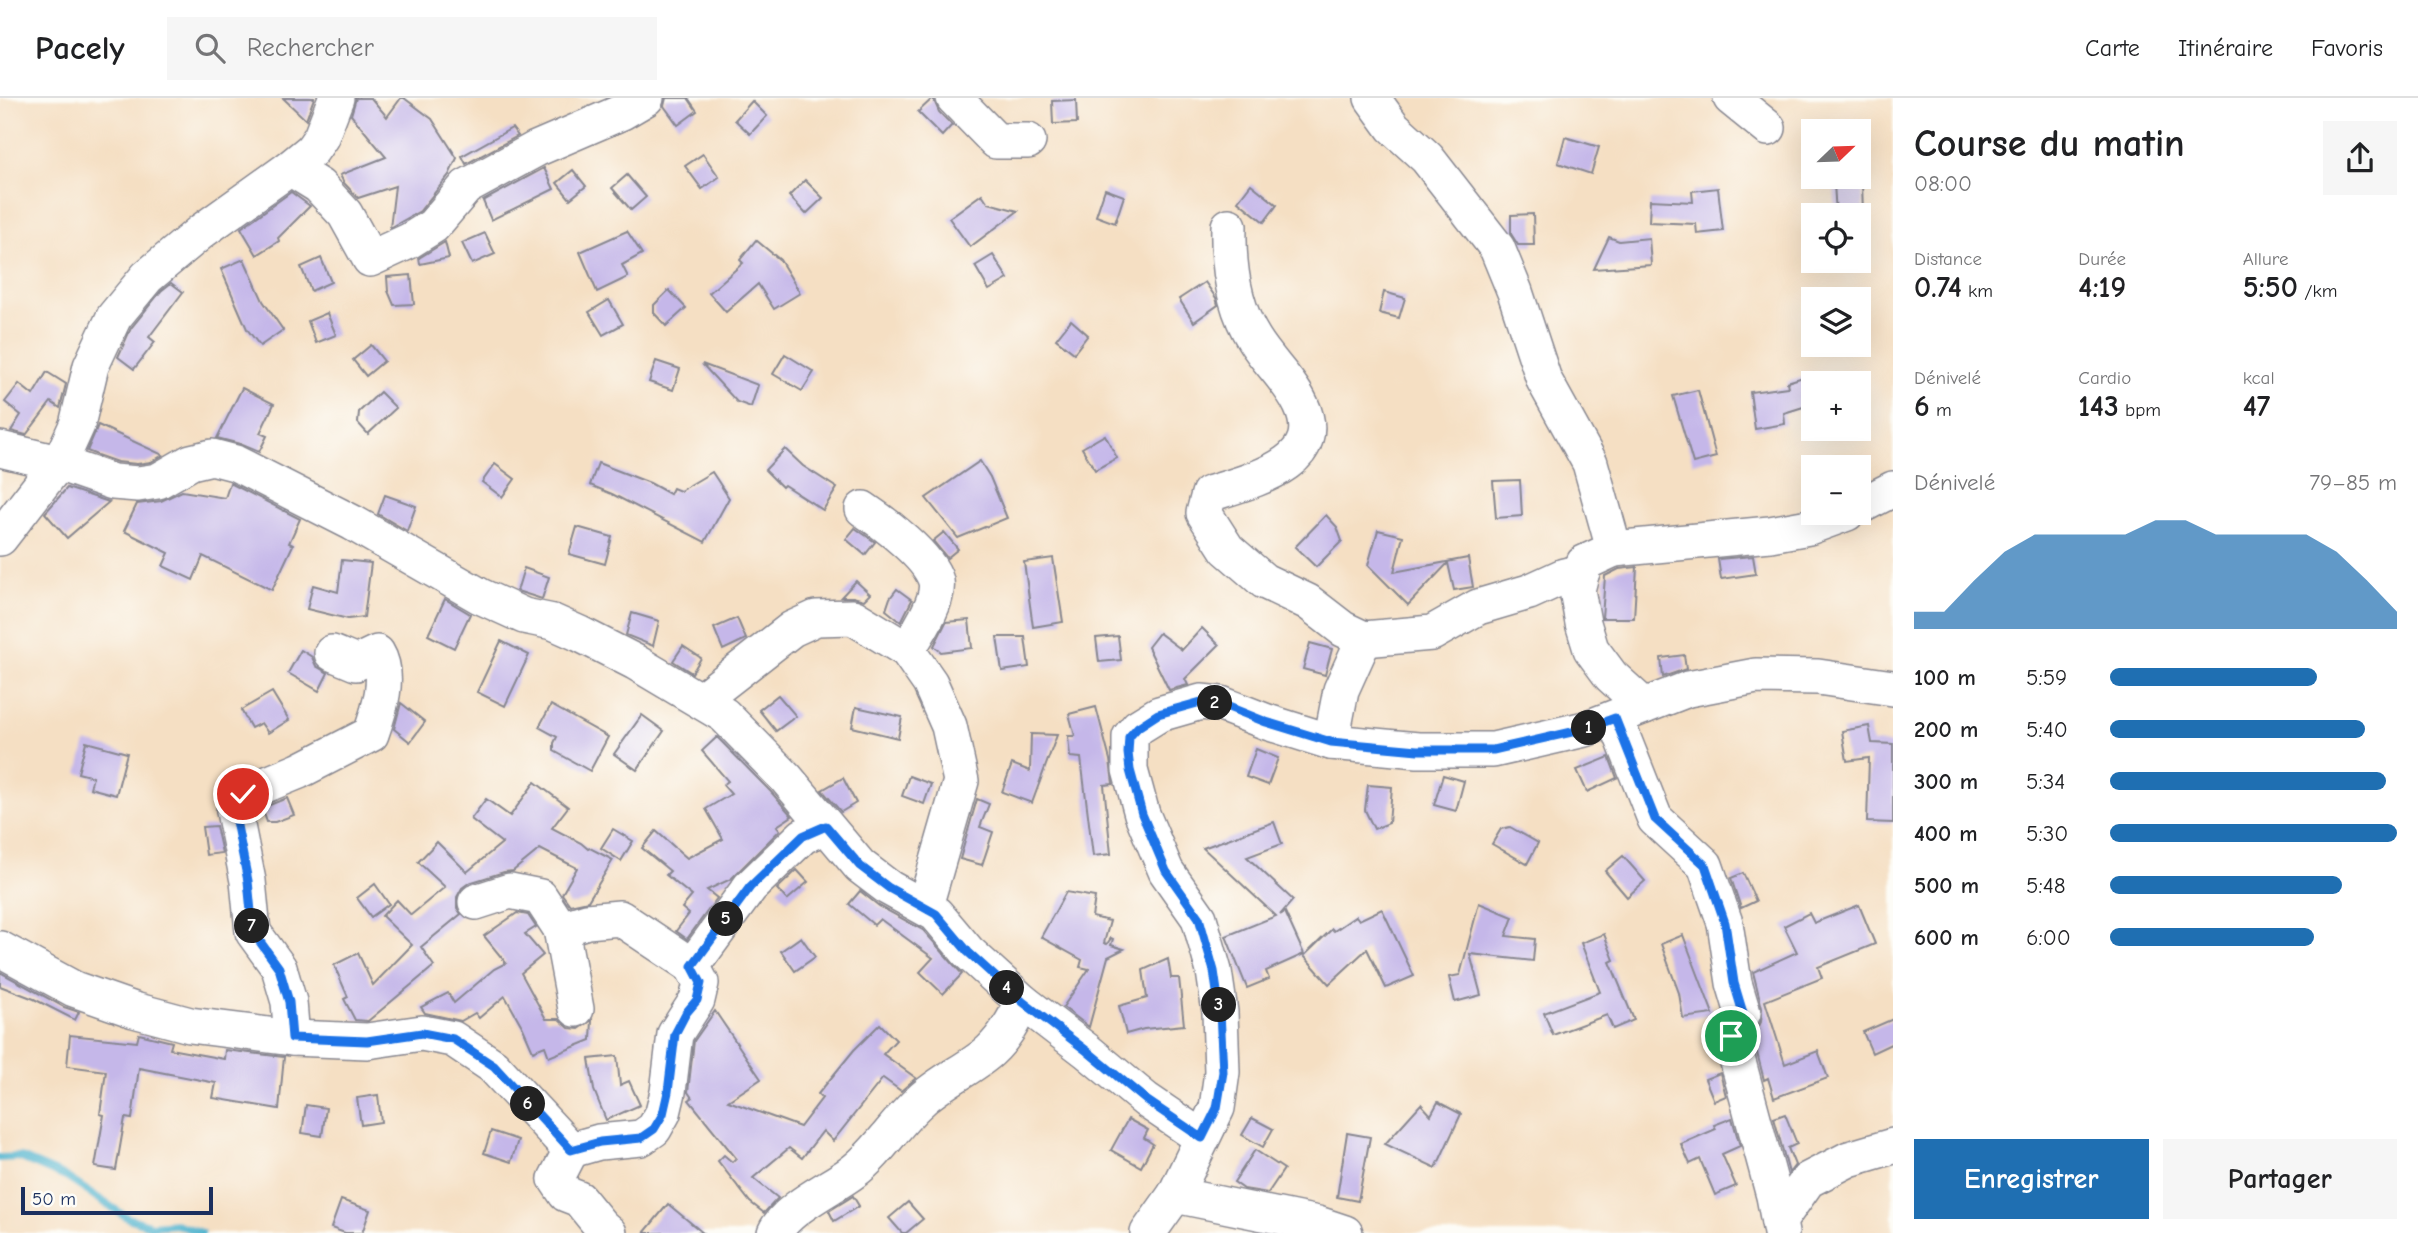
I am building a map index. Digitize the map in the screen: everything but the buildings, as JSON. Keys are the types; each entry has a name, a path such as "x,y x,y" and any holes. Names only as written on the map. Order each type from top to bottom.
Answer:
{"street":[{"path":"0,538 58,463 77,425 91,366 114,317 147,277 202,231 312,150 321,136 336,98"},
{"path":"290,168 319,186 345,214 370,259 409,241 433,226 466,187 536,149 622,112 646,98"},
{"path":"954,98 996,141 1028,141"},
{"path":"1371,98 1393,127 1427,158 1497,248 1515,292 1544,380 1590,463 1614,549"},
{"path":"1731,98 1768,128"},
{"path":"1229,226 1228,258 1242,313 1253,338 1301,405 1307,425 1306,438 1294,457 1278,470 1209,494 1204,513 1227,550 1264,581 1308,603 1343,629 1364,639 1432,633 1478,607 1582,572"},
{"path":"0,449 58,463 113,482 138,484 158,481 191,463 212,457 235,463 353,523 480,596 524,616 553,622 580,634 701,700 724,715 776,769 860,866 889,888 936,914 968,952 1023,1002 1146,1100 1202,1138"},
{"path":"1871,500 1893,489"},
{"path":"863,509 895,530 923,560 936,581 934,600 906,650"},
{"path":"1780,1227 1731,1036 1743,1013 1734,983 1725,923 1705,865 1655,819 1630,712 1611,676 1591,649 1577,590 1584,563 1614,549 1770,534 1814,525"},
{"path":"701,700 792,629 816,618 853,617 906,650 930,683 949,726 961,781 925,906"},
{"path":"1331,742 1341,690 1364,639"},
{"path":"292,1038 289,1002 279,968 253,932 248,881 234,811 243,794 299,771 371,734 380,709 383,663 377,653 356,663 332,653"},
{"path":"1148,1233 1175,1195 1217,1108 1223,1072 1220,1012 1214,971 1199,918 1166,871 1142,814 1130,770 1129,737 1138,727 1158,714 1201,702 1221,704 1266,722 1331,742 1418,750 1493,750 1585,729 1688,689 1756,676 1818,677 1893,688"},
{"path":"692,966 750,887 803,836 826,826"},
{"path":"476,902 510,891 540,897 561,929 576,1009"},
{"path":"561,929 587,921 620,918 692,966 701,983 697,1000 686,1013 675,1034 668,1092 663,1114 654,1129 641,1138 600,1142 571,1150 556,1179 566,1194 579,1199 609,1233"},
{"path":"0,949 74,989 190,1026 292,1038 367,1041 422,1033 453,1039 494,1066 571,1150"},
{"path":"775,1233 777,1227 796,1210 870,1157 920,1101 989,1051 1009,1030 1023,1002"},
{"path":"1780,1227 1808,1180 1849,1159 1893,1146"},
{"path":"1175,1195 1318,1224 1345,1233"}],"waterway":[{"path":"0,1158 19,1157 66,1177 128,1218 152,1226 176,1224 201,1233"}],"route":[{"path":"243,794 234,811 248,881 253,932 279,968 289,1002 292,1038 367,1041 422,1033 453,1039 494,1066 571,1150 600,1142 641,1138 654,1129 663,1114 668,1092 675,1034 686,1013 697,1000 701,983 692,966 750,887 803,836 826,826 860,866 889,888 936,914 968,952 1023,1002 1146,1100 1202,1138 1217,1108 1223,1072 1220,1012 1214,971 1199,918 1166,871 1142,814 1128,753 1129,737 1138,727 1158,714 1201,702 1221,704 1317,739 1418,750 1493,750 1585,729 1615,718 1655,819 1705,865 1725,923 1734,983 1743,1013 1731,1036"}]}
